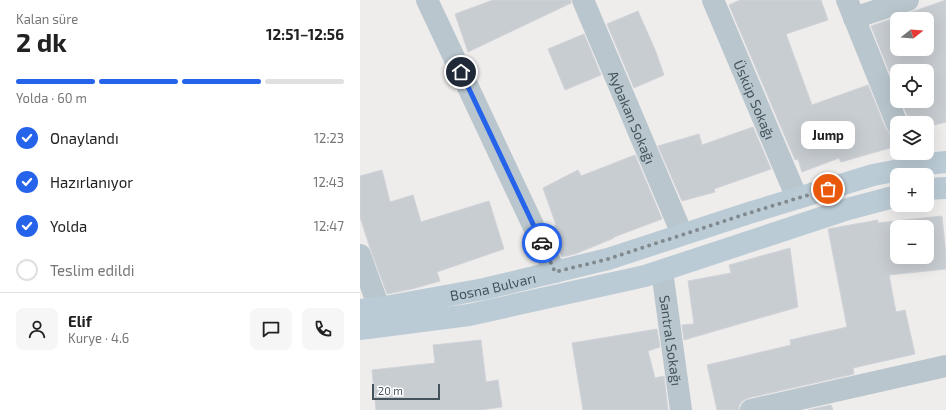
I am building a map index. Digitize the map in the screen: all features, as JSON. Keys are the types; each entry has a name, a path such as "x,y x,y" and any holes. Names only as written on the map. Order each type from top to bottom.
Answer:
{"main road":[{"name":"Bosna Bulvarı","path":"370,309 484,289 608,259 682,234 873,175 911,160 936,163 946,162"},
{"path":"934,189 946,188"},
{"name":"Bosna Bulvarı","path":"360,329 469,315 645,276 848,209 890,198"}],"street":[{"path":"427,0 555,272"},
{"name":"Aybakan Sokağı","path":"583,0 682,234"},
{"name":"Üsküp Sokağı","path":"713,0 797,198"},
{"path":"894,116 851,9 908,0"},
{"path":"360,255 370,309"},
{"name":"Santral Sokağı","path":"662,271 681,410"},
{"path":"751,410 946,366"}],"building":[{"path":"493,0 571,0 571,3 468,52 455,14"},
{"path":"740,0 821,0 828,20 786,34 812,105 868,85 886,129 890,134 890,148 841,162 839,158 802,172 798,159 795,160 729,5"},
{"path":"946,0 946,122 934,125 934,116 908,116 904,108 934,108 934,64 890,64 890,74 871,26 890,19 890,56 934,56 934,12 911,12"},
{"path":"638,11 656,52 664,75 634,88 607,24"},
{"path":"584,34 601,75 565,90 548,49"},
{"path":"753,127 771,169 714,189 715,192 682,201 658,146 699,134 702,145"},
{"path":"635,155 662,219 614,237 575,254 562,257 549,230 556,225 543,188 578,170 581,176"},
{"path":"382,170 390,202 413,195 421,222 489,201 504,249 437,272 440,281 387,294 360,217 360,176"},
{"path":"942,216 946,269 889,275 896,312 905,310 915,354 853,368 854,374 748,398 742,401 739,406 739,410 717,410 707,365 791,345 790,340 847,327 828,229 878,220 878,223 890,222 890,264 934,264 934,220 905,220"},
{"path":"790,248 798,307 684,340 682,325 694,324 688,281 731,273 729,265"},
{"path":"657,329 660,347 648,351 655,378 664,376 668,410 583,410 572,343"},
{"path":"481,340 486,382 498,380 502,407 480,410 376,410 372,370 435,363 433,345"},
{"path":"831,405 833,410 808,410"}],"way so far":[{"path":"542,243 555,272 608,259 828,189"}],"place":[{"name":"Jump","path":"828,189"}],"route":[{"path":"461,72 542,243"}]}
